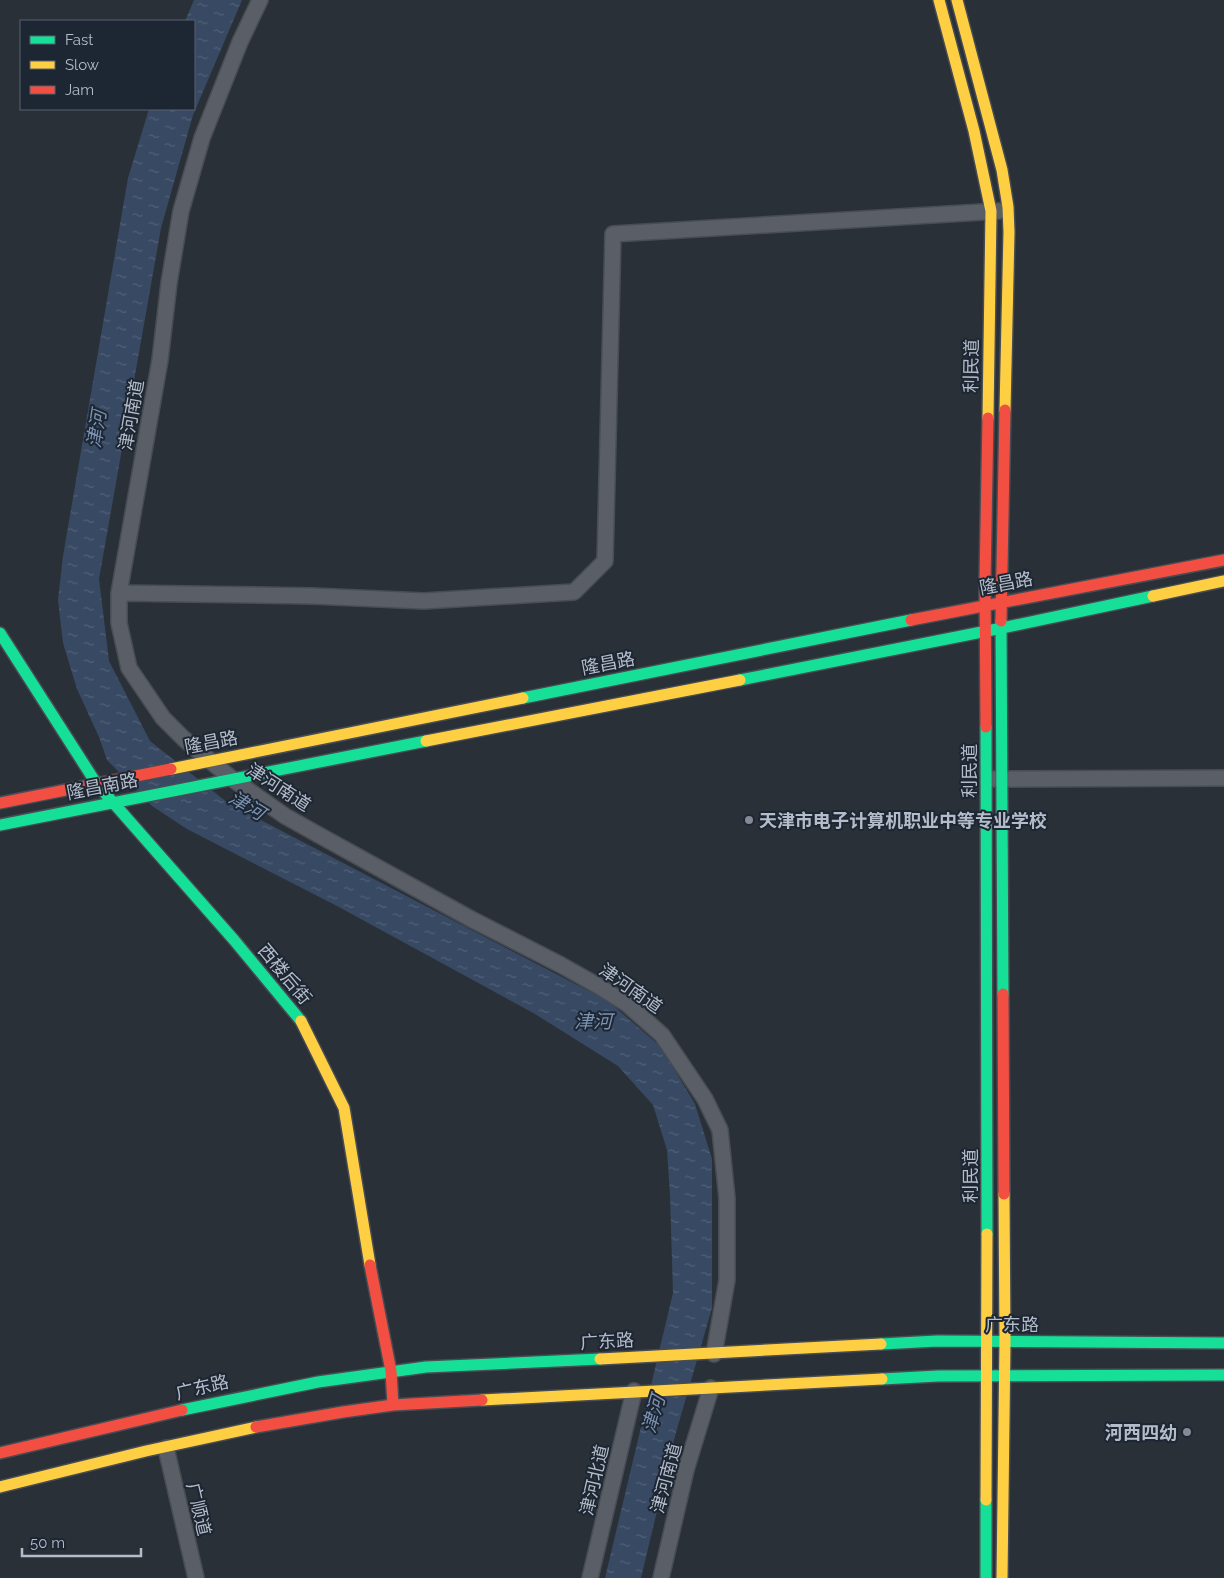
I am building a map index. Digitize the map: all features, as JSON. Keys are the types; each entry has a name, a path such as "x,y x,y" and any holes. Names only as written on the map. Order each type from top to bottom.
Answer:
{"main road":[{"name":"利民道","path":"939,0 982,165 991,211 985,605 987,779 986,1578"},
{"name":"利民道","path":"958,0 1002,170 1008,210 1010,258 1001,602 1005,1342 1002,1578"},
{"name":"隆昌路","path":"0,803 985,605 1224,560"},
{"path":"231,778 1002,628 1224,581"},
{"name":"西楼后街","path":"0,633 96,783 290,1004 300,1018 344,1108 365,1237 391,1370 394,1405"},
{"name":"隆昌南路","path":"0,824 231,778"},
{"name":"广东路","path":"0,1453 227,1399 391,1370 937,1342 1224,1343"},
{"path":"0,1487 250,1428 349,1410 394,1405 987,1374 1224,1375"}],"street":[{"name":"津河南道","path":"260,0 240,42 202,138 181,211 169,283 158,369 119,593 119,623 129,668 163,718 204,762 286,816 471,919 600,987 627,1004 662,1035 704,1098 720,1130 727,1198 728,1280 714,1354"},
{"path":"119,593 313,596 424,601 574,592 605,561 613,234 1008,210"},
{"path":"987,779 1224,778"},
{"name":"津河南道","path":"661,1578 686,1470 711,1388"},
{"name":"津河北道","path":"590,1578 634,1391"},
{"name":"广顺道","path":"166,1448 196,1578"}],"water":[{"name":"津河","path":"194,0 242,0 193,115 161,228 99,579 109,661 150,741 228,803 608,1001 661,1047 695,1104 712,1159 712,1308 675,1436 641,1578 605,1578 673,1293 667,1150 653,1105 618,1066 535,1014 337,906 187,829 152,806 107,760 99,737 77,689 63,643 58,600 63,556 128,178 149,110 195,110 195,20 185,20"}],"traffic: fast":[{"path":"740,680 1153,596"},
{"path":"523,698 911,620"},
{"path":"1001,621 1003,994"},
{"path":"0,633 96,783 234,940 301,1021"},
{"path":"986,727 987,1234"},
{"path":"0,825 426,741"},
{"path":"881,1344 937,1341 1224,1343"},
{"path":"182,1410 318,1382 426,1367 600,1359"},
{"path":"882,1379 938,1376 1224,1375"},
{"path":"986,1500 986,1578"}],"traffic: slow":[{"path":"939,0 974,131 991,211 988,418"},
{"path":"957,0 1002,170 1008,207 1005,410"},
{"path":"1153,596 1224,581"},
{"path":"426,741 740,680"},
{"path":"171,769 523,698"},
{"path":"301,1021 344,1108 370,1265"},
{"path":"1002,1578 1005,1342 1004,1194"},
{"path":"986,1500 987,1234"},
{"path":"600,1359 881,1344"},
{"path":"482,1400 882,1379"},
{"path":"0,1487 146,1451 256,1427"}],"traffic: jam":[{"path":"1001,621 1005,410"},
{"path":"986,727 985,581 988,418"},
{"path":"911,620 1224,560"},
{"path":"0,803 171,769"},
{"path":"1003,994 1004,1194"},
{"path":"370,1265 391,1371 393,1405"},
{"path":"256,1427 393,1405 482,1400"},
{"path":"0,1453 182,1410"}],"place":[{"name":"天津市电子计算机职业中等专业学校","path":"749,820"},
{"name":"河西四幼","path":"1187,1432"}]}
